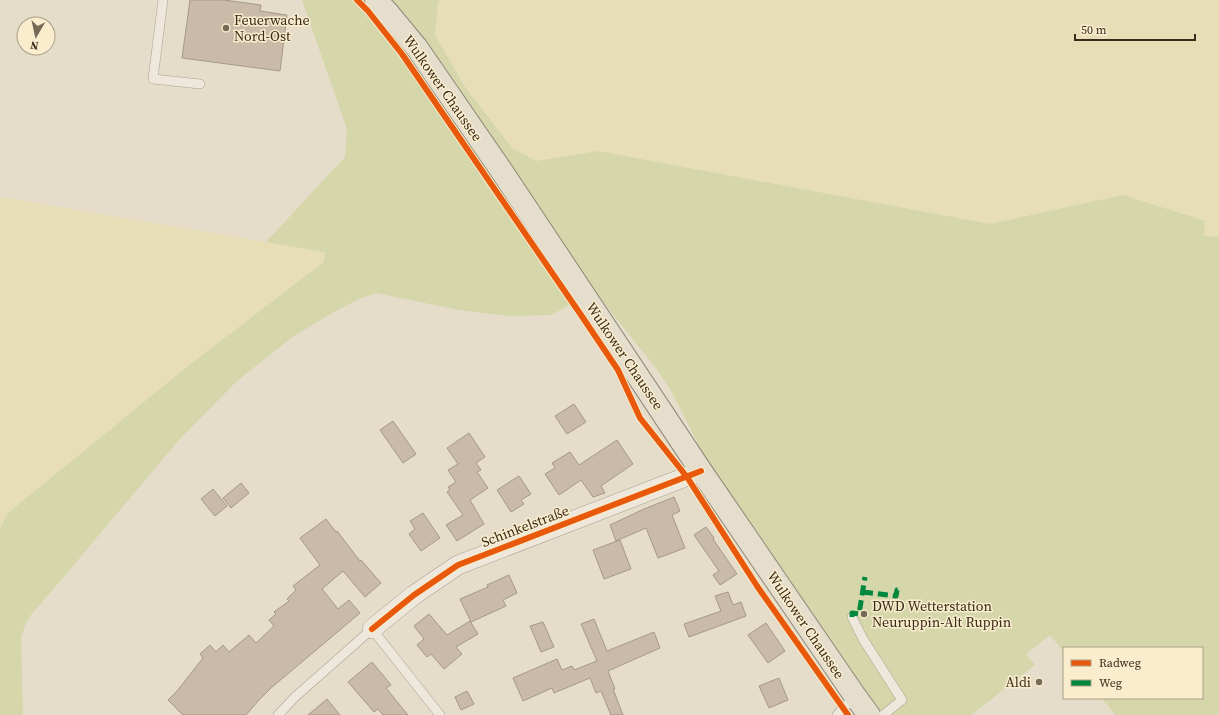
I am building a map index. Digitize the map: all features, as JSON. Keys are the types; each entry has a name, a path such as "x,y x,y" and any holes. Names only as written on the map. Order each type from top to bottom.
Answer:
{"main road":[{"name":"Wulkower Chaussee","path":"376,0 417,48 508,180 701,471 869,715"}],"street":[{"name":"Schinkelstraße","path":"372,629 414,595 458,565 701,471"}],"lane":[{"path":"163,0 153,79 200,84"},
{"path":"852,617 862,639 902,700 883,715"},
{"path":"372,629 440,715"},
{"name":"Schinkelstraße","path":"278,715 295,697 372,629"},
{"path":"837,715 855,696"}],"shaded area":[{"path":"440,0 1219,0 1219,239 1204,236 1123,195 990,224 598,151 536,161 512,148 466,87 435,35 438,2"},
{"path":"0,197 325,252 324,262 193,362 8,513 0,529"}],"green space":[{"path":"302,0 358,0 497,176 576,301 551,315 509,316 458,310 377,293 361,298 332,313 291,338 237,381 178,441 30,616 25,625 21,638 23,715 0,715 0,529 8,513 193,362 324,262 325,252 266,242 345,157 347,129"},
{"path":"390,0 440,0 438,2 435,35 465,87 512,148 536,161 598,151 990,224 1123,195 1205,221 1204,236 1219,237 1219,715 1116,715 1102,699 1203,699 1203,647 1063,647 1063,651 1050,635 1026,654 1035,665 971,715 880,715 710,467 670,389 656,368 594,291 511,169"}],"building":[{"path":"190,0 224,0 261,5 260,11 287,15 280,71 182,58"},
{"path":"574,404 586,422 567,434 555,416"},
{"path":"393,421 416,454 403,463 380,430"},
{"path":"469,433 485,457 476,463 481,470 477,472 488,488 470,500 484,524 457,541 446,525 463,515 447,492 450,490 448,487 456,482 448,470 458,464 447,448"},
{"path":"617,440 633,464 601,486 605,493 593,497 581,480 559,495 545,474 555,468 552,463 570,452 579,465"},
{"path":"519,476 531,494 521,500 524,504 511,512 497,490"},
{"path":"241,483 249,493 231,508 223,498"},
{"path":"213,489 227,506 215,516 201,499"},
{"path":"674,497 680,511 672,515 685,548 658,558 646,528 616,541 610,525"},
{"path":"423,513 440,538 421,551 409,534 415,529 410,521"},
{"path":"326,519 360,561 361,560 381,583 365,597 343,571 322,589 338,609 349,600 360,613 271,688 246,715 183,715 168,700 203,658 200,654 210,645 216,652 223,645 229,652 249,635 256,643 274,626 269,620 276,614 274,612 289,601 287,599 296,590 293,586 320,565 300,538"},
{"path":"706,527 737,574 720,585 713,575 719,571 694,535"},
{"path":"620,540 631,569 604,579 593,550"},
{"path":"509,575 517,593 503,600 506,606 471,622 460,599 488,587 487,585"},
{"path":"728,592 733,605 741,602 746,616 689,637 684,624 721,611 715,596"},
{"path":"429,614 447,635 470,621 478,634 456,647 462,654 444,669 431,654 427,657 417,645 424,639 414,626"},
{"path":"594,619 607,651 654,632 660,648 608,671 623,715 611,715 601,691 596,693 590,678 554,693 552,688 523,701 513,678 557,659 562,670 572,666 574,670 597,661 581,624"},
{"path":"543,622 554,647 541,652 530,626"},
{"path":"766,623 785,651 768,663 748,635"},
{"path":"372,662 391,685 386,688 408,715 383,715 378,709 374,712 348,682"},
{"path":"779,678 788,700 769,708 759,686"},
{"path":"467,691 474,704 461,710 455,697"},
{"path":"327,699 340,715 308,715"}],"marked path":[{"path":"852,617 852,613 859,614 865,577"},
{"path":"863,592 896,596 897,590 900,590"}],"cycle path":[{"path":"357,0 368,11 402,54 618,370 640,418 687,477 757,586 848,715"},
{"path":"372,629 414,595 458,565 701,471"}],"place":[{"name":"Feuerwache Nord-Ost","path":"226,28"},
{"name":"DWD Wetterstation Neuruppin-Alt Ruppin","path":"864,614"},
{"name":"Aldi","path":"1039,682"}]}
